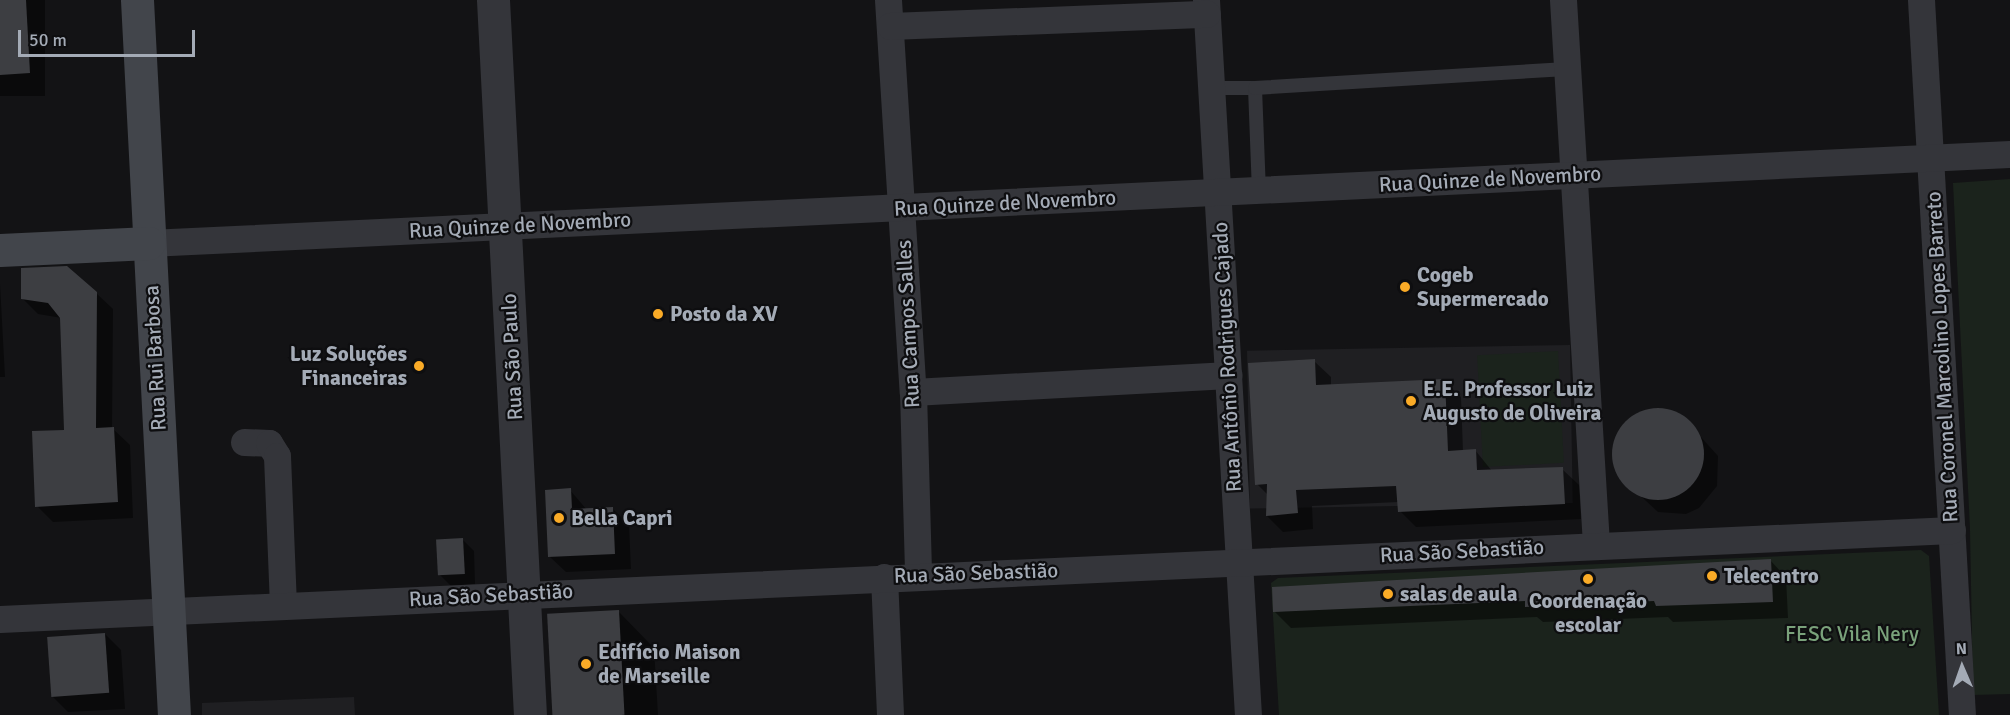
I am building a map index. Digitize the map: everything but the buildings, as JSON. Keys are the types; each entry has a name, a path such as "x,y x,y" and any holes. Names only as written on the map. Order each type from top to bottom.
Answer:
{"main road":[{"name":"Rua Rui Barbosa","path":"137,0 174,715"},
{"name":"Rua Quinze de Novembro","path":"0,250 149,243"}],"street":[{"name":"Rua São Paulo","path":"493,0 530,715"},
{"path":"1563,0 1596,544"},
{"name":"Rua Coronel Marcolino Lopes Barreto","path":"1921,0 1962,715"},
{"path":"889,13 1207,7"},
{"name":"Rua Antônio Rodrigues Cajado","path":"1207,7 1209,88 1218,193 1248,715"},
{"name":"Rua Campos Salles","path":"889,13 913,392 918,576"},
{"name":"Rua Quinze de Novembro","path":"149,243 2010,154"},
{"path":"913,392 1229,375"},
{"path":"244,442 269,443 277,456 283,606"},
{"name":"Rua São Sebastião","path":"0,619 1596,544 1953,530"},
{"path":"884,577 890,715"}],"lane":[{"path":"1209,88 1255,88 1566,69"},
{"path":"1255,88 1259,191"}],"shaded area":[{"name":"E.E. Professor Luiz Augusto de Oliveira","path":"1570,345 1573,503 1250,509 1247,351"},
{"path":"354,697 355,715 202,715 202,703"}],"green space":[{"path":"2010,179 2010,694 1973,695 1970,529 1953,183"},
{"path":"1558,351 1564,463 1483,467 1477,355"},
{"name":"FESC Vila Nery","path":"1921,550 1929,556 1939,715 1279,715 1271,583 1278,578"}],"place":[{"name":"Cogeb Supermercado","path":"1405,287"},
{"name":"Posto da XV","path":"658,314"},
{"name":"Luz Soluções Financeiras","path":"419,366"},
{"name":"E.E. Professor Luiz Augusto de Oliveira","path":"1411,401"},
{"name":"Bella Capri","path":"559,518"},
{"name":"Telecentro","path":"1712,576"},
{"name":"Coordenação escolar","path":"1588,579"},
{"name":"salas de aula","path":"1388,594"},
{"name":"Edifício Maison de Marseille","path":"586,664"}]}
